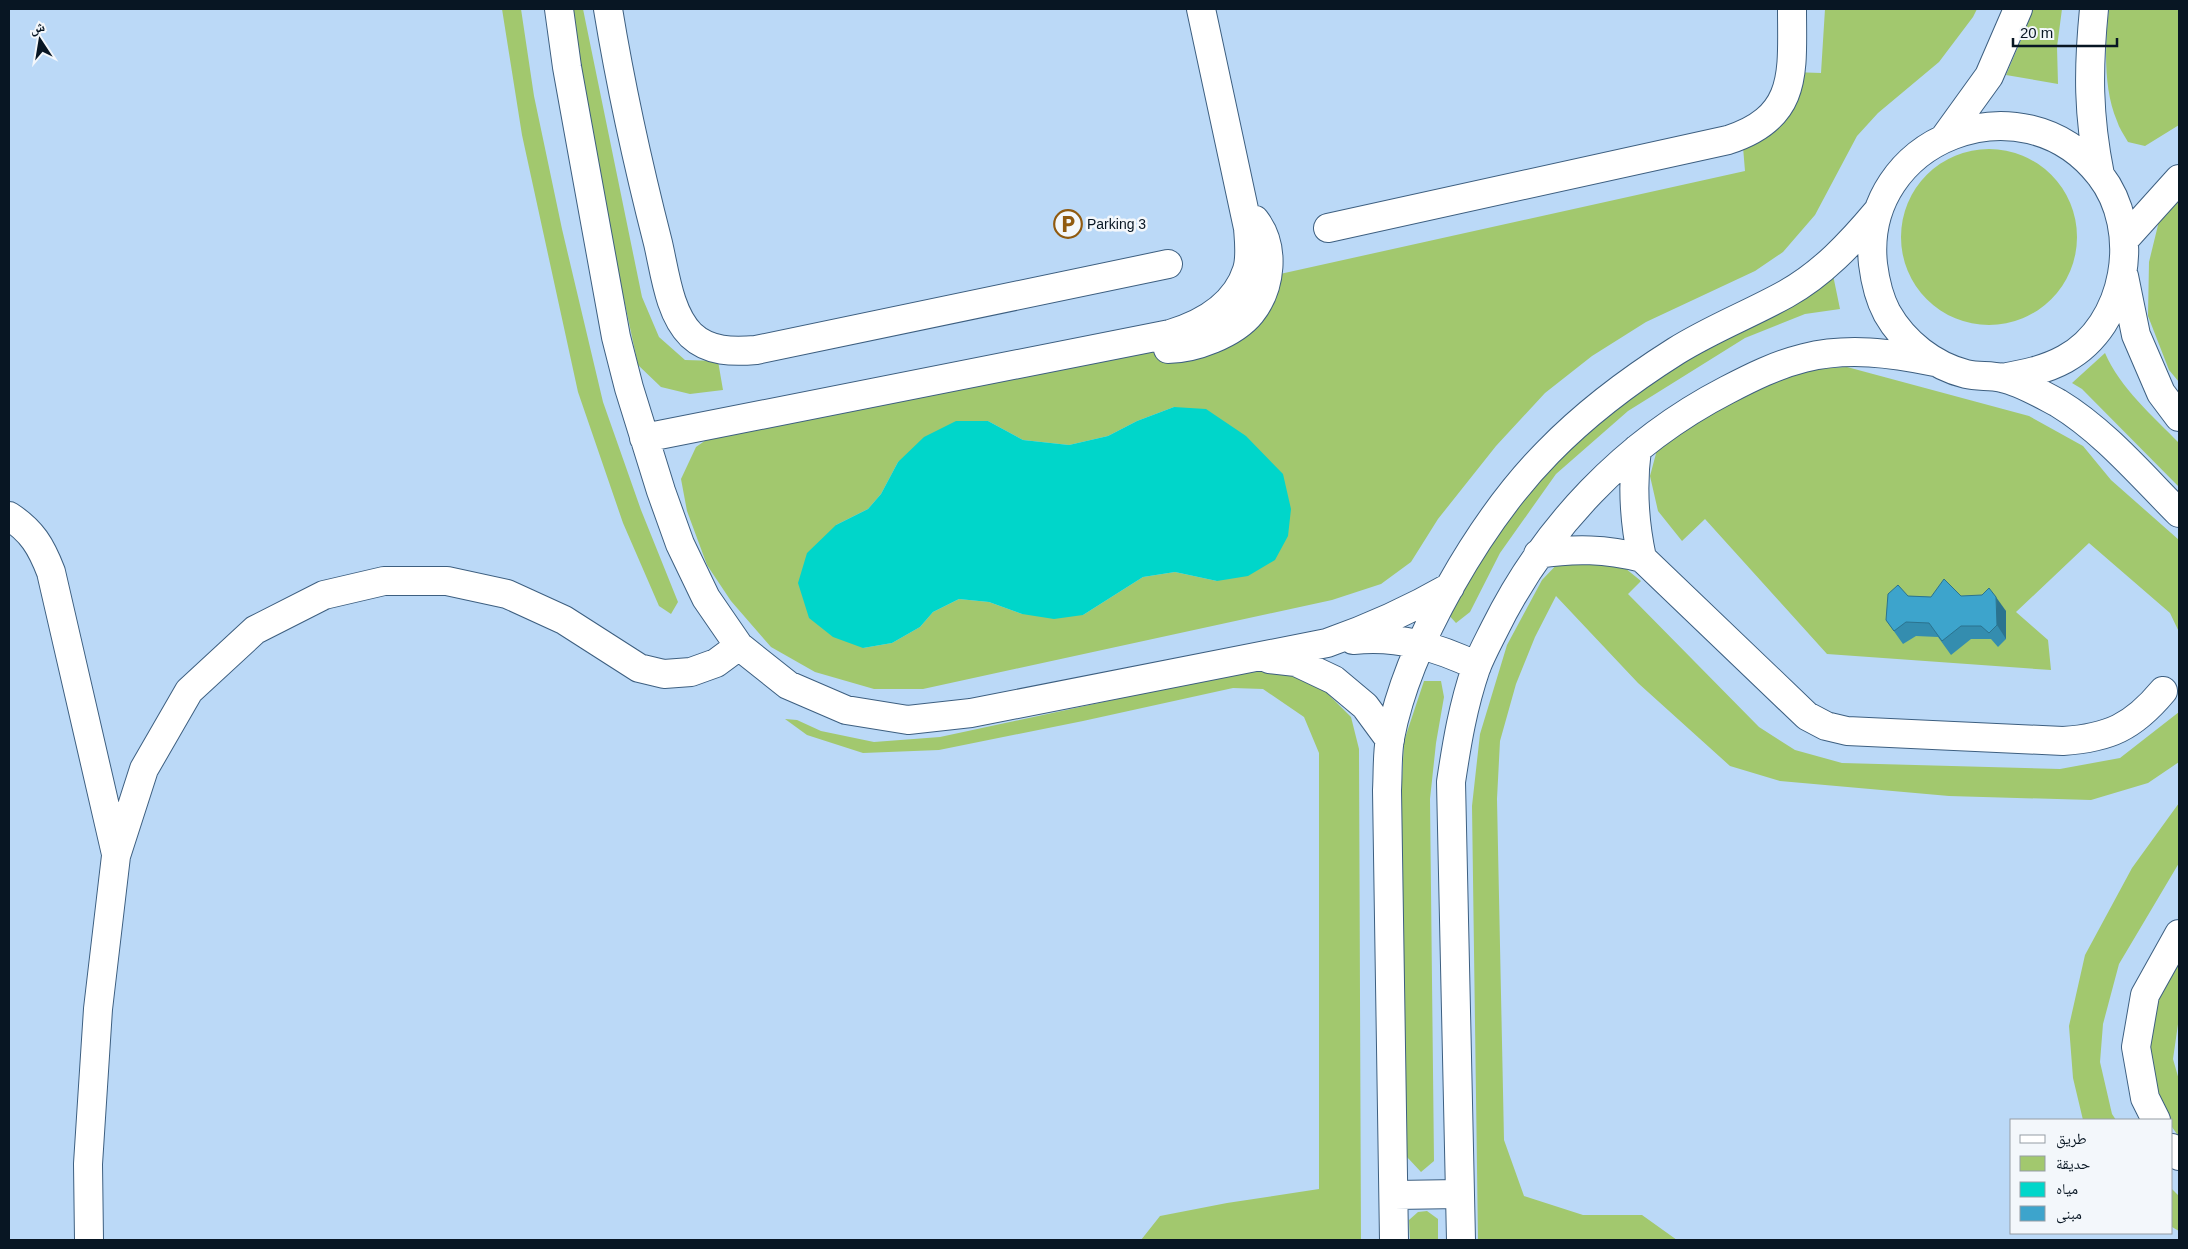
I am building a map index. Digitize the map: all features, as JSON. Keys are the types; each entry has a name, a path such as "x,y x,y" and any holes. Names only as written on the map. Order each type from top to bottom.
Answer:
{"street":[{"path":"559,9 566,67 616,337 644,438 680,544 706,598 739,646 788,685 846,710 908,720 971,713 1326,642 1370,628 1411,609 1450,587"},
{"path":"608,9 619,78 639,172 671,295 678,317 692,335 711,348 733,352 756,350 1168,264"},
{"path":"644,438 1120,344 1147,349 1175,349 1202,343 1228,332 1250,314 1264,289 1269,261 1266,242 1258,224 1243,206 1202,9"},
{"path":"1328,228 1748,134 1766,122 1780,106 1788,86 1792,65 1792,9"},
{"path":"1945,137 1989,76 2018,9"},
{"path":"2094,9 2089,97 2092,136 2100,176"},
{"path":"1461,1240 1451,782 1460,723 1477,666 1505,608 1538,554 1584,498 1637,449 1697,406 1763,372 1804,358 1848,352 1892,353 1935,362 1967,374 2002,378 2036,372 2067,358 2094,335 2113,306 2123,273 2125,239 2117,206 2100,176 2076,151 2046,134 2038,132 2012,126 1978,127 1945,137 1915,156 1892,181 1878,212 1871,246 1875,281 1887,313 1908,340 1935,362"},
{"path":"2125,239 2179,178"},
{"path":"1394,1240 1387,842 1390,740 1402,692 1421,644 1450,587 1494,516 1548,452 1608,396 1678,350 1787,293 1821,270 1851,243 1878,212"},
{"path":"2123,273 2136,335 2161,393 2179,417"},
{"path":"2002,378 2051,400 2084,421 2179,513"},
{"path":"1637,449 1633,475 1634,503 1636,531 1642,558"},
{"path":"9,516 23,525 40,546 51,572 116,856"},
{"path":"1538,554 1565,549 1591,548 1617,551 1642,558 1807,716 1826,726 1847,731 2063,741 2087,739 2109,734 2130,724 2148,709 2163,691"},
{"path":"89,1240 88,1164 98,1009 116,856 144,769 189,691 255,630 324,595 384,581 447,581 508,594 564,620 639,668 664,674 691,672 716,663 739,646"},
{"path":"1326,642 1374,639 1421,644 1450,653 1477,666"},
{"path":"1256,657 1296,662 1334,680 1365,706 1390,740"},
{"path":"2156,1119 2145,1098 2136,1047 2145,995 2179,934"},
{"path":"1394,1195 1459,1194"}],"green space":[{"path":"502,9 521,9 534,96 562,229 603,402 641,510 678,602 671,614 659,606 623,523 578,392 522,135"},
{"path":"562,9 583,9 642,297 659,337 685,360 718,361 723,390 690,394 661,387 638,365"},
{"path":"1825,9 1977,9 1939,62 1878,113 1857,136 1815,215 1783,252 1755,271 1646,322 1592,356 1545,393 1496,446 1438,519 1411,562 1381,584 1332,600 923,689 874,689 815,672 771,647 731,601 707,565 687,511 681,479 696,447 716,433 1236,324 1271,276 1745,171 1743,147 1792,72 1821,73","holes":["1174,407 1217,581 1175,572 1143,577 1083,615 1022,614 989,602 959,599 933,612 920,627 892,643 863,648 836,525 868,509 881,494 898,462 988,421 1023,440 1069,445 1108,436 1137,421"]},
{"path":"2031,9 2062,9 2057,47 2058,84 2006,75 2027,26"},
{"path":"2109,9 2179,9 2179,125 2145,146 2128,142 2112,108 2106,66"},
{"path":"1989,149 2023,156 2045,169 2057,181 2070,203 2077,237 2070,271 2057,293 2045,305 2023,318 1989,325 1955,318 1933,305 1921,293 1908,271 1901,237 1908,203 1921,181 1933,169 1955,156"},
{"path":"2179,188 2179,382 2169,370 2148,316 2149,262 2160,217"},
{"path":"1833,275 1840,309 1805,314 1745,338 1628,411 1556,474 1500,553 1470,612 1456,623 1446,612 1574,421"},
{"path":"2105,353 2111,366 2128,390 2179,443 2179,487 2082,389 2072,383"},
{"path":"1847,367 2029,416 2083,446 2111,480 2179,540 2179,632 2170,613 2089,543 2016,612 2048,640 2051,670 1827,654 1705,519 1682,541 1658,511 1650,476 1658,446 1688,417 1795,370"},
{"path":"1564,557 1620,564 1641,581 1628,594 1759,727 1795,750 1842,763 2060,769 2120,758 2179,712 2179,762 2148,783 2091,800 1949,796 1780,781 1730,766 1638,683 1556,596 1535,637 1516,684 1500,741 1497,799 1504,1140 1524,1196 1583,1215 1642,1215 1677,1240 1478,1240 1472,806 1480,734 1507,645 1542,580"},
{"path":"1276,671 1319,685 1351,717 1359,749 1361,1240 1141,1240 1160,1216 1227,1203 1319,1189 1319,753 1304,717 1263,689 1233,688 939,750 863,753 807,735 785,719 797,720 821,731 874,742 940,737 1238,673"},
{"path":"1424,681 1441,681 1444,697 1436,743 1430,799 1434,1161 1421,1172 1407,1157 1401,801 1404,741"},
{"path":"2179,803 2179,863 2119,964 2103,1024 2100,1062 2112,1114 2115,1119 2083,1119 2073,1078 2069,1026 2085,955 2132,868"},
{"path":"2179,953 2179,1017 2173,1059 2179,1080 2179,1137 2173,1128 2173,1119 2166,1119 2151,1081 2148,1064 2148,1048 2153,1015"},
{"path":"2173,1190 2179,1196 2179,1231 2173,1228"},
{"path":"1427,1211 1438,1219 1438,1240 1410,1240 1409,1220 1418,1212"}],"water":[{"path":"1174,407 1206,409 1246,436 1283,474 1291,509 1288,536 1275,560 1248,576 1217,581 1175,572 1143,577 1083,615 1054,619 1022,614 989,602 959,599 933,612 920,627 892,643 863,648 833,637 809,618 798,583 807,553 836,525 868,509 881,494 898,462 924,437 956,421 988,421 1023,440 1069,445 1108,436 1137,421"}],"building":[{"path":"1944,579 1961,596 1982,595 1989,588 1996,597 1997,625 1989,633 1981,626 1961,626 1942,641 1929,623 1906,622 1894,631 1886,620 1888,594 1898,585 1908,596 1931,597"}],"place":[{"name":"Parking 3","path":"1068,224"}]}
